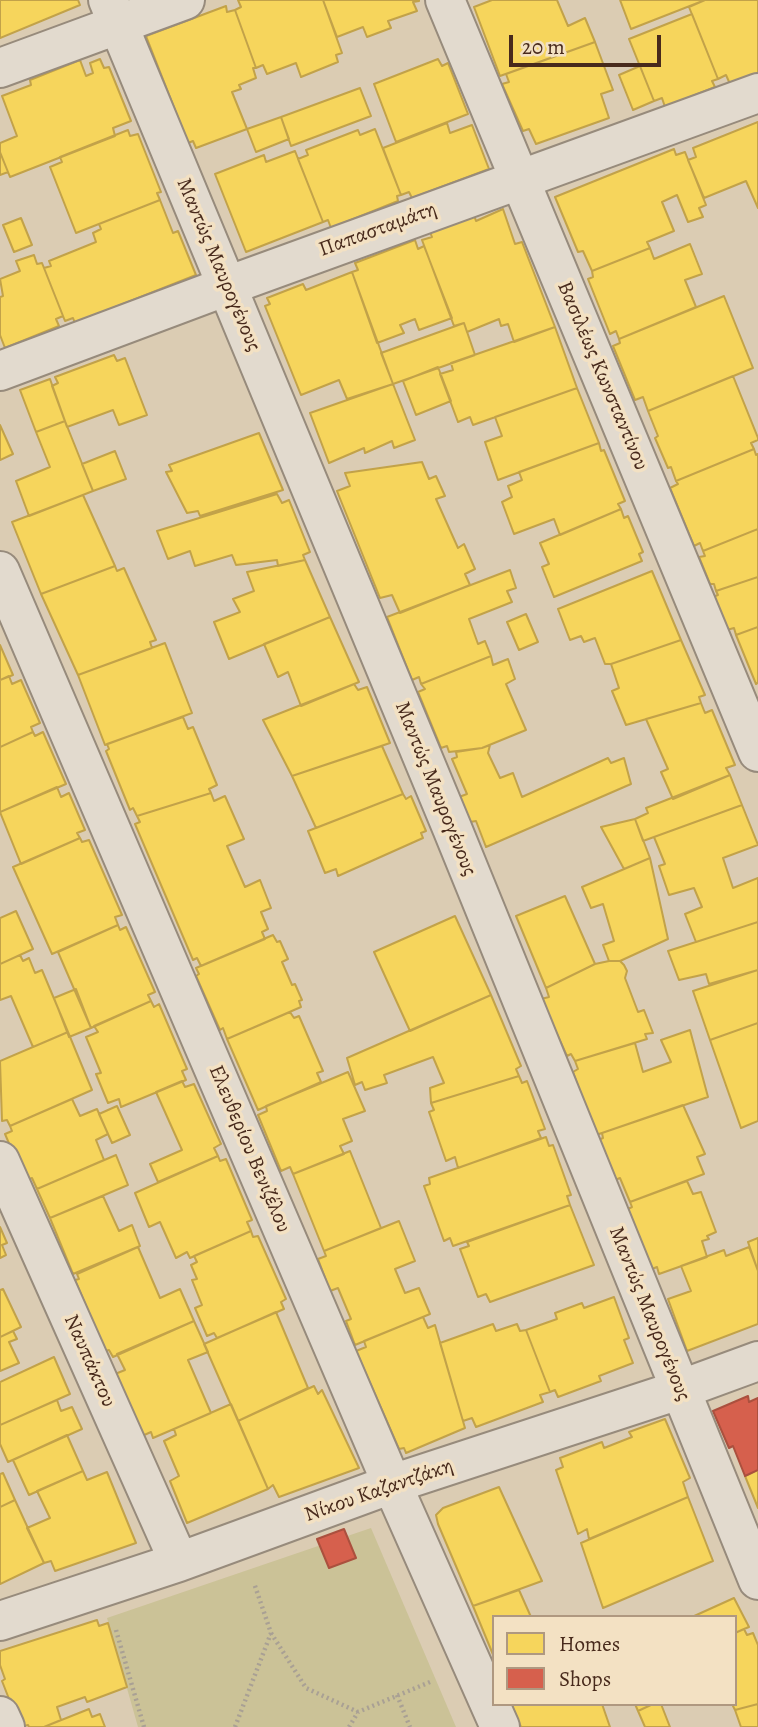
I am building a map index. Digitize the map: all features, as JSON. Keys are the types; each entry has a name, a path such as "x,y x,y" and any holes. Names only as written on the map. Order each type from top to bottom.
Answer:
{"street":[{"path":"0,68 113,12 185,0"},
{"name":"Βασιλέως Κωνσταντίνου","path":"445,0 758,752"},
{"name":"Μαντώς Μαυρογένους","path":"113,12 447,815 758,1580"},
{"name":"Παπασταμάτη","path":"0,371 758,93"},
{"name":"Ελευθερίου Βενιζέλου","path":"0,570 392,1484 500,1727"},
{"name":"Ναυπάκτου","path":"0,1161 178,1562"},
{"name":"Νίκου Καζαντζάκη","path":"0,1621 178,1562 392,1484 679,1390 758,1361"},
{"path":"0,1716 5,1727"}],"path":[{"path":"239,1540 271,1633 306,1688 358,1712"},
{"path":"103,1587 144,1727"},
{"path":"235,1727 271,1633"},
{"path":"349,1727 358,1712 472,1664"},
{"path":"397,1695 410,1727"}],"shaded area":[{"path":"371,1528 456,1727 138,1727 107,1618"}],"building: Homes":[{"path":"0,0 78,0 80,5 0,38"},
{"path":"238,0 323,0 342,53 336,55 338,62 301,77 296,63 267,74 263,65 256,68 235,10 241,7"},
{"path":"323,0 419,1 413,2 417,11 388,21 391,28 367,37 363,27 337,37"},
{"path":"492,0 557,0 568,26 585,18 595,42 500,76 474,7"},
{"path":"620,0 705,0 631,29"},
{"path":"705,0 758,0 758,73 730,84 726,75 718,79 689,7"},
{"path":"226,6 227,12 235,10 256,68 253,68 256,78 239,85 241,89 232,92 247,129 196,148 193,141 188,143 146,36"},
{"path":"692,14 718,79 712,81 715,87 665,107 662,98 654,101 629,39"},
{"path":"595,42 613,90 601,94 609,118 536,144 529,129 523,131 502,84 509,82 506,74"},
{"path":"100,59 104,68 109,67 131,121 113,128 115,136 10,177 0,152 0,143 17,136 2,96 31,85 30,80 80,60 86,76 93,73 90,63"},
{"path":"438,59 442,66 448,63 468,114 396,142 374,84"},
{"path":"640,66 654,101 633,110 619,75"},
{"path":"360,88 371,116 291,146 281,117"},
{"path":"281,117 289,139 256,152 247,129"},
{"path":"758,122 758,208 746,181 704,198 688,160 696,157 693,148"},
{"path":"447,123 450,133 472,125 489,169 412,198 409,192 401,195 383,148"},
{"path":"375,129 401,195 397,196 398,201 331,228 328,220 323,222 298,159 308,155 306,150 358,130 360,135"},
{"path":"128,130 130,136 138,134 161,192 157,193 160,200 76,233 50,167 62,162 60,157"},
{"path":"674,149 676,155 685,152 706,205 699,208 703,217 688,222 677,195 662,202 674,231 647,242 650,248 592,271 583,251 578,252 555,197"},
{"path":"295,151 323,222 246,252 215,174 264,155 266,162"},
{"path":"0,152 8,172 0,175"},
{"path":"160,200 173,233 178,231 196,275 75,323 73,318 65,321 44,268 51,266 49,261 96,242 93,233 101,229 99,224"},
{"path":"503,209 515,244 522,242 555,327 514,342 508,324 501,326 499,319 467,332 464,323 454,326 422,240 432,237 430,232 474,215 476,221"},
{"path":"21,218 32,245 14,252 3,225"},
{"path":"415,240 418,249 424,246 452,318 419,330 415,319 400,325 404,333 377,343 352,272 358,270 355,263"},
{"path":"690,244 702,274 685,280 696,307 619,339 616,331 610,334 588,279 593,277 592,271 650,248 654,259"},
{"path":"34,255 37,264 42,263 63,316 56,319 59,326 5,348 0,335 0,297 3,296 0,279 20,271 16,261"},
{"path":"352,272 393,384 347,399 339,380 301,395 265,306 270,304 267,298 303,284 306,290"},
{"path":"724,296 753,368 648,411 643,397 635,400 613,346 620,343 619,339"},
{"path":"464,323 475,355 393,384 381,353"},
{"path":"555,327 577,388 473,425 470,417 458,422 440,374 453,370 451,363"},
{"path":"114,355 117,361 125,358 147,415 119,425 113,410 67,427 52,386 58,383 55,377"},
{"path":"438,367 451,401 416,415 403,381"},
{"path":"733,376 758,438 751,443 754,449 676,481 655,438 658,436 648,411"},
{"path":"50,379 65,421 36,432 20,390"},
{"path":"393,384 415,440 394,448 392,441 365,453 364,448 329,463 310,413"},
{"path":"577,388 599,443 498,480 485,442 502,436 495,417"},
{"path":"65,421 93,491 29,516 16,481 50,467 36,432"},
{"path":"0,425 13,454 0,460"},
{"path":"259,433 283,490 200,516 198,511 187,513 166,472 172,471 169,465"},
{"path":"599,443 625,501 618,504 621,509 560,535 554,519 514,534 502,502 512,497 508,486 522,480 519,472"},
{"path":"754,449 756,455 758,454 758,529 703,551 700,543 694,546 670,488 678,484 676,481"},
{"path":"115,451 126,479 93,491 82,464"},
{"path":"422,462 429,479 436,476 445,496 436,499 458,548 464,544 475,569 465,574 470,585 400,613 392,595 380,598 337,491 350,486 345,473"},
{"path":"277,494 282,503 289,500 310,552 303,555 305,560 278,566 277,560 236,565 232,555 195,566 190,551 168,559 157,531"},
{"path":"83,495 115,566 41,594 12,522"},
{"path":"621,509 624,518 628,516 643,552 639,554 642,561 554,597 542,567 549,564 540,543"},
{"path":"758,529 758,577 716,591 714,584 710,584 699,557 705,556 703,551"},
{"path":"305,560 330,617 229,659 214,622 240,612 233,599 254,591 247,572"},
{"path":"115,566 117,571 124,568 156,640 150,642 152,648 78,675 41,594"},
{"path":"510,570 516,588 507,591 512,602 469,619 478,644 485,641 491,656 421,684 419,677 412,680 387,617"},
{"path":"652,571 681,640 605,664 595,638 584,642 581,636 570,640 558,609"},
{"path":"758,577 758,627 736,635 734,628 723,631 710,598 718,595 716,591"},
{"path":"526,614 538,642 519,650 507,622"},
{"path":"330,617 359,682 301,706 288,672 278,677 264,644"},
{"path":"758,627 758,683 756,684 736,635"},
{"path":"681,640 705,695 699,697 701,703 626,725 612,691 619,688 611,664"},
{"path":"165,643 192,713 105,745 78,675"},
{"path":"0,645 13,675 0,680"},
{"path":"491,656 493,665 508,659 515,679 506,684 526,730 482,748 449,752 447,746 441,748 418,692 425,689 421,684"},
{"path":"9,676 12,684 21,680 40,723 31,727 33,732 0,747 0,680"},
{"path":"354,684 358,690 367,687 390,743 292,776 263,720"},
{"path":"701,703 705,713 712,710 735,765 726,768 730,775 673,799 661,772 668,769 646,719"},
{"path":"183,717 188,729 193,727 217,785 209,789 211,793 137,816 133,808 130,810 106,751 109,749 107,744"},
{"path":"33,732 35,736 43,732 66,784 0,812 0,747"},
{"path":"490,745 488,753 500,778 513,773 522,797 608,758 611,763 624,758 631,784 486,847 476,821 470,822 459,797 467,794 452,759 457,757 456,752"},
{"path":"382,746 403,794 316,828 292,776"},
{"path":"730,775 742,805 643,841 635,819 648,813 646,808"},
{"path":"57,787 61,797 69,793 85,830 77,833 80,838 21,864 0,812"},
{"path":"211,793 214,801 225,796 244,839 227,846 245,887 260,880 271,908 261,912 268,929 262,932 265,939 201,966 197,958 193,960 135,824 140,822 137,816"},
{"path":"403,794 406,799 411,796 426,831 421,833 423,838 338,876 336,869 325,873 308,831"},
{"path":"742,805 758,845 723,858 733,888 758,878 758,922 696,942 685,914 702,907 694,888 669,895 659,866 665,864 654,837"},
{"path":"635,819 650,858 624,869 601,827"},
{"path":"80,838 82,842 89,840 122,915 115,917 118,925 52,954 13,867"},
{"path":"650,858 668,939 620,961 609,961 603,945 614,941 603,904 591,908 582,887"},
{"path":"565,896 595,964 546,988 516,916"},
{"path":"16,911 33,949 0,964 0,918"},
{"path":"455,916 491,995 410,1031 374,952"},
{"path":"758,922 758,970 709,984 706,974 679,980 668,951"},
{"path":"118,925 120,930 126,927 155,992 148,995 151,1001 91,1028 58,952"},
{"path":"273,935 277,942 280,941 288,959 282,962 302,1000 299,1001 301,1007 227,1039 223,1028 220,1030 196,976 199,974 196,968"},
{"path":"20,955 23,961 29,958 35,973 42,970 68,1032 33,1047 11,996 0,1000 0,964"},
{"path":"620,961 624,965 627,971 625,978 638,1012 644,1010 653,1033 645,1034 647,1039 575,1061 571,1054 567,1056 541,999 549,997 546,988 595,964"},
{"path":"758,970 758,1023 710,1040 693,991"},
{"path":"76,989 91,1028 69,1037 54,998"},
{"path":"491,995 521,1066 516,1069 519,1076 431,1103 430,1088 444,1083 433,1057 384,1075 387,1083 365,1090 362,1082 355,1085 347,1058"},
{"path":"151,1001 154,1007 159,1004 187,1069 182,1071 186,1080 121,1107 119,1099 108,1103 96,1074 101,1073 86,1037 98,1032 94,1026"},
{"path":"290,1012 294,1018 299,1016 323,1071 317,1073 321,1082 258,1110 227,1039"},
{"path":"758,1023 758,1121 741,1128 710,1040"},
{"path":"690,1030 708,1097 596,1135 573,1072 578,1069 575,1061 635,1043 643,1072 671,1062 661,1040"},
{"path":"68,1032 92,1090 10,1126 7,1120 2,1121 0,1061"},
{"path":"348,1072 365,1111 343,1119 352,1141 340,1146 344,1154 293,1174 290,1167 281,1171 258,1115 267,1111 266,1106"},
{"path":"519,1076 522,1083 527,1081 545,1129 538,1131 541,1138 458,1168 455,1157 446,1161 429,1112 434,1110 431,1103"},
{"path":"182,1081 185,1087 194,1084 221,1144 214,1148 218,1156 158,1182 150,1164 182,1150 156,1092"},
{"path":"72,1099 80,1116 97,1109 108,1134 96,1140 104,1160 37,1189 32,1178 25,1181 5,1134 12,1131 10,1126"},
{"path":"683,1105 705,1154 697,1157 704,1174 630,1202 620,1178 615,1180 598,1140 603,1138 602,1133"},
{"path":"117,1106 130,1135 112,1143 99,1114"},
{"path":"546,1137 549,1146 553,1145 571,1195 567,1196 570,1205 453,1246 450,1238 444,1241 424,1186 430,1184 429,1178"},
{"path":"350,1151 381,1228 324,1251 293,1174"},
{"path":"116,1155 128,1185 50,1218 37,1189"},
{"path":"218,1156 220,1161 226,1159 252,1220 247,1222 251,1231 190,1258 187,1252 176,1258 160,1222 149,1227 135,1193"},
{"path":"687,1181 693,1194 701,1192 716,1232 707,1236 709,1239 702,1241 707,1257 659,1274 657,1267 652,1269 628,1209 632,1207 630,1202"},
{"path":"103,1196 119,1231 132,1225 140,1246 73,1274 50,1218"},
{"path":"570,1205 594,1265 490,1302 486,1294 478,1297 460,1249 469,1246 467,1242"},
{"path":"399,1221 415,1261 395,1269 405,1293 419,1288 430,1314 355,1345 346,1321 351,1319 338,1288 330,1291 318,1259 326,1256 324,1251"},
{"path":"0,1227 7,1243 2,1245 6,1255 0,1258"},
{"path":"251,1231 253,1237 258,1236 286,1299 281,1302 284,1309 217,1338 214,1333 207,1336 195,1308 202,1305 192,1280 197,1279 191,1265 197,1262 194,1256"},
{"path":"758,1238 758,1271 748,1242"},
{"path":"138,1247 160,1298 180,1289 194,1321 113,1357 109,1350 105,1351 75,1280 79,1279 77,1274"},
{"path":"749,1247 758,1271 758,1324 687,1351 668,1299 691,1291 681,1266 724,1250 726,1256"},
{"path":"3,1289 21,1327 0,1337 0,1290"},
{"path":"614,1297 629,1338 624,1340 633,1363 599,1376 601,1381 558,1397 555,1390 550,1392 526,1330 557,1319 555,1313 582,1303 584,1308"},
{"path":"276,1312 308,1388 238,1421 204,1344"},
{"path":"423,1317 428,1328 435,1325 465,1428 406,1453 404,1448 399,1449 356,1351 366,1347 364,1341"},
{"path":"194,1321 208,1352 188,1360 211,1413 153,1438 151,1432 142,1436 115,1374 125,1370 117,1354"},
{"path":"493,1324 496,1331 517,1324 520,1331 526,1330 550,1392 540,1395 543,1402 476,1427 472,1418 463,1421 440,1343"},
{"path":"13,1331 17,1339 9,1342 19,1363 0,1371 0,1337"},
{"path":"54,1357 70,1394 0,1425 0,1382"},
{"path":"314,1386 318,1394 322,1390 359,1468 279,1497 273,1485 268,1489 238,1421"},
{"path":"57,1400 61,1411 72,1407 82,1429 8,1462 0,1444 0,1425"},
{"path":"231,1404 268,1489 187,1523 170,1481 179,1476 164,1441 176,1435 174,1429"},
{"path":"665,1419 690,1478 683,1482 688,1497 589,1539 587,1529 578,1534 556,1470 563,1467 560,1458 602,1442 604,1448 632,1437 629,1432"},
{"path":"67,1435 83,1471 29,1495 13,1460"},
{"path":"758,1470 758,1508 745,1476"},
{"path":"83,1471 87,1480 107,1472 136,1543 55,1571 51,1561 44,1563 27,1528 50,1518 37,1491"},
{"path":"3,1473 15,1500 0,1507 0,1474"},
{"path":"499,1487 542,1581 473,1606 436,1515 443,1508"},
{"path":"688,1497 713,1561 603,1608 581,1543"},
{"path":"15,1500 44,1563 0,1584 0,1507"},
{"path":"519,1590 530,1615 492,1615 492,1652 473,1606"},
{"path":"734,1598 749,1627 737,1632 737,1615 696,1615"},
{"path":"97,1620 99,1626 108,1623 127,1687 87,1702 85,1697 57,1707 61,1720 44,1727 20,1727 2,1681 5,1679 0,1665 0,1651"},
{"path":"744,1629 747,1635 753,1633 758,1645 758,1704 735,1710 733,1706 737,1706 737,1632"},
{"path":"758,1704 758,1727 741,1727 735,1710"},
{"path":"512,1706 603,1706 610,1727 521,1727"},
{"path":"636,1706 649,1706 638,1711"},
{"path":"649,1706 662,1706 670,1727 645,1727 638,1711"},
{"path":"89,1709 92,1717 100,1714 105,1727 44,1727"}],"building: Shops":[{"path":"748,1396 749,1402 758,1398 758,1470 745,1476 733,1446 729,1448 713,1411"},
{"path":"344,1529 356,1558 329,1568 317,1539"}]}
